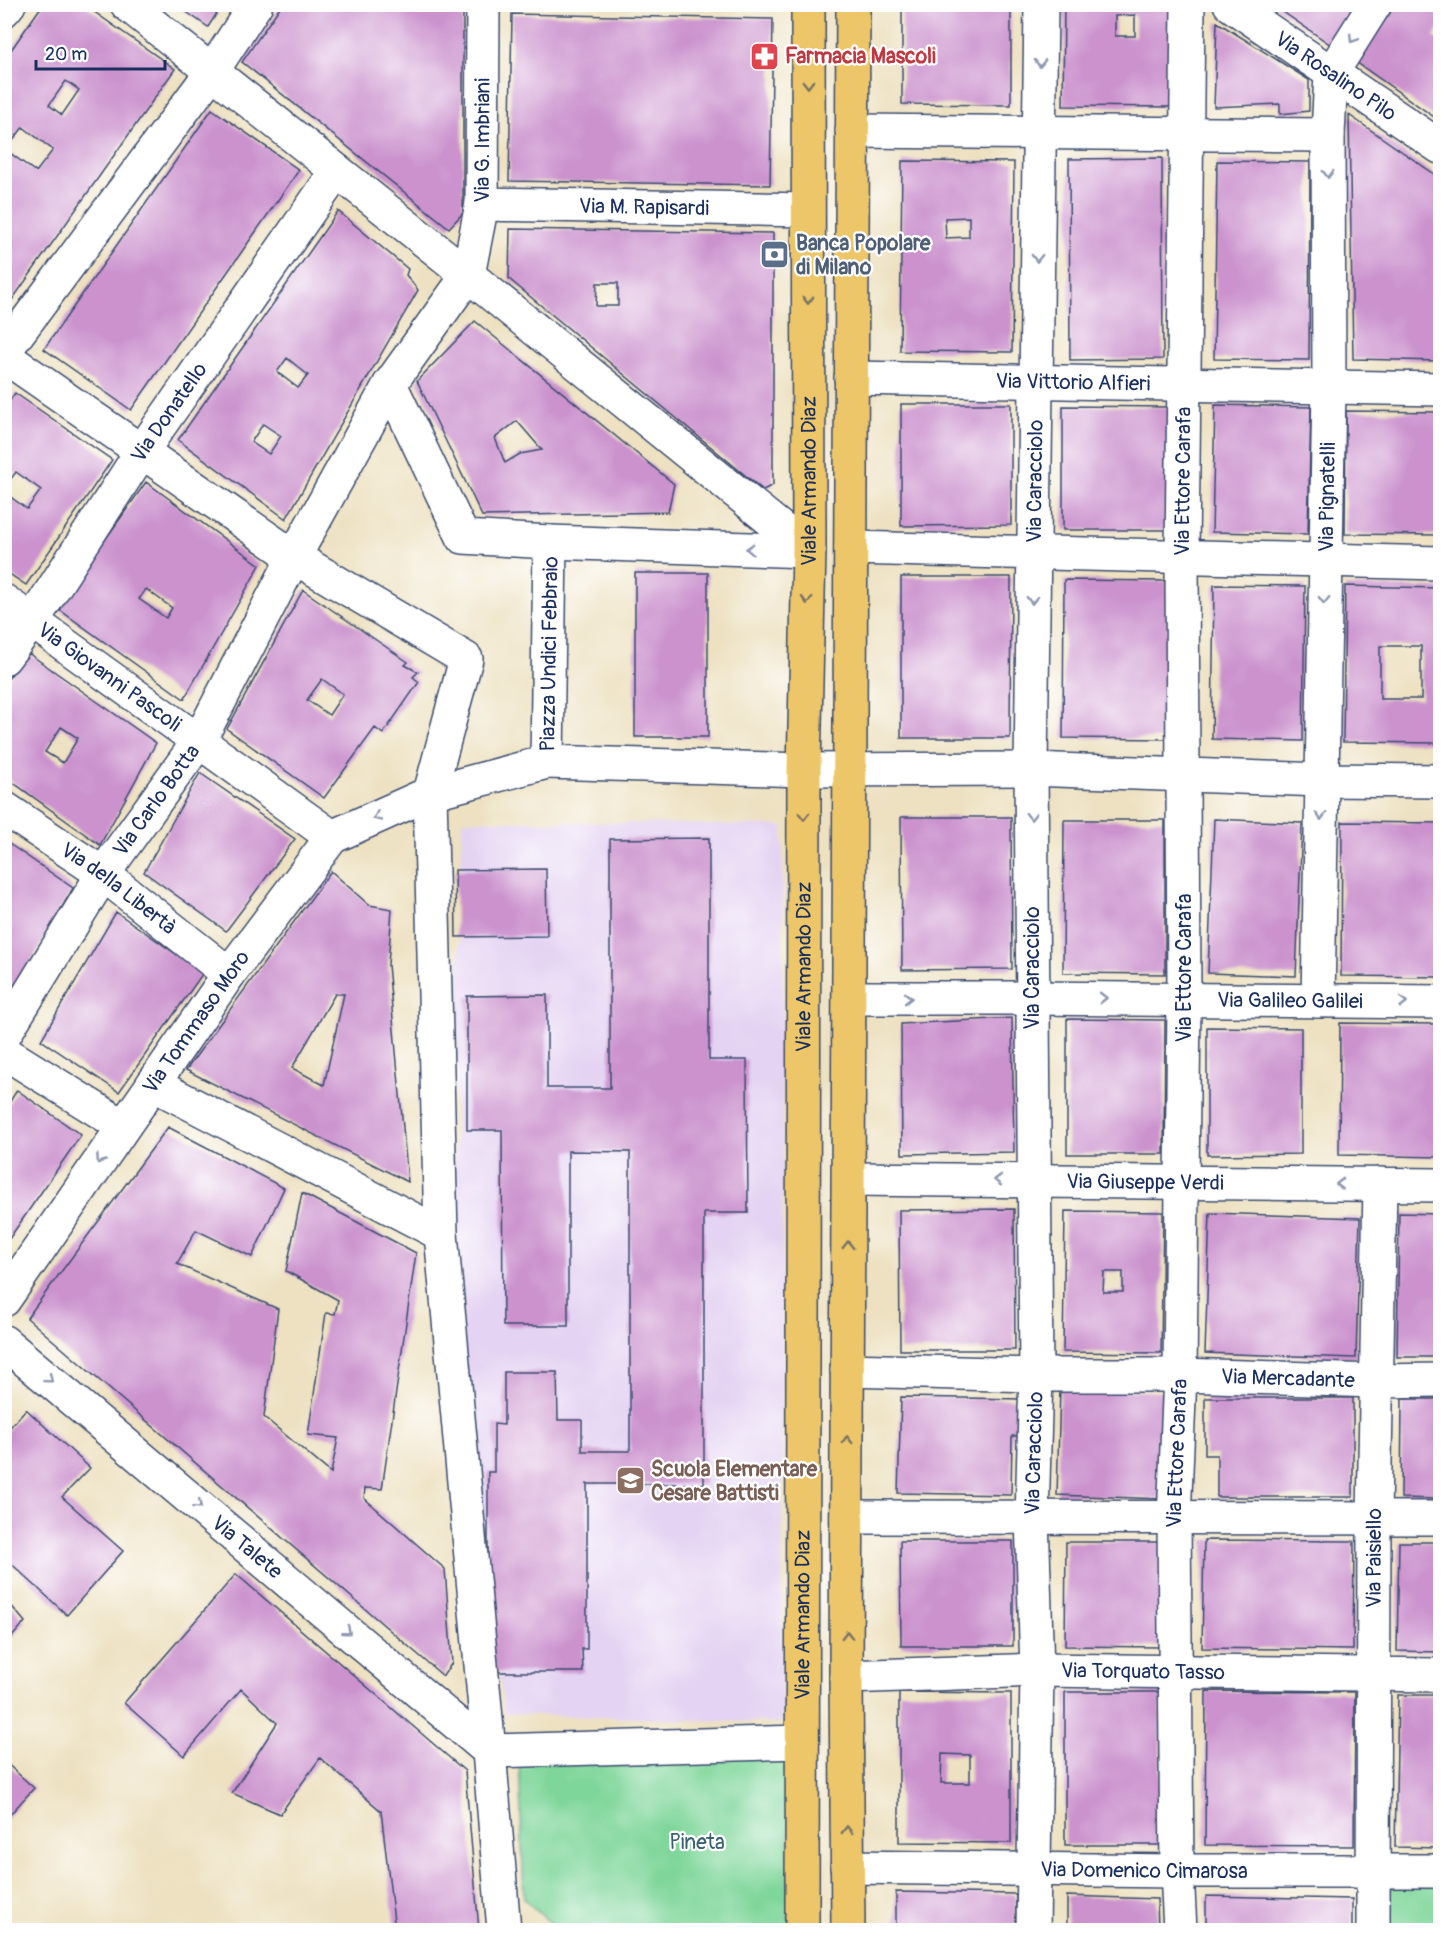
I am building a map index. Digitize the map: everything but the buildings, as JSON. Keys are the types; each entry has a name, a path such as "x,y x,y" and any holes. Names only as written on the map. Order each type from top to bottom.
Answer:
{"main road":[{"name":"Viale Armando Diaz","path":"802,1930 808,4"},
{"path":"848,1930 846,1677 853,4"}],"street":[{"path":"4,10 9,4"},
{"path":"127,4 468,275 808,551"},
{"path":"256,4 212,73 4,354 294,557 466,659 430,793 441,1234 504,1930"},
{"name":"Via G. Imbriani","path":"468,275 482,204 483,4"},
{"name":"Via Caracciolo","path":"1033,1930 1036,1670 1032,1518 1036,1375 1031,769 1041,4"},
{"name":"Via Ettore Carafa","path":"1180,1930 1177,1871 1174,1519 1180,1375 1184,999 1182,556 1188,4"},
{"name":"Via Rosalino Pilo","path":"1230,4 1440,147"},
{"name":"Via Pignatelli","path":"1318,1001 1329,387 1328,135 1331,74 1374,4"},
{"path":"852,130 1328,135"},
{"name":"Via Donatello","path":"4,658 33,621 142,451 337,171"},
{"name":"Via M. Rapisardi","path":"482,204 807,210"},
{"path":"294,557 390,384 468,275"},
{"name":"Via Vittorio Alfieri","path":"851,378 1440,389"},
{"name":"Piazza Undici Febbraio","path":"390,384 463,537 550,542 547,762 430,793"},
{"path":"550,542 808,551"},
{"path":"851,548 1440,563"},
{"name":"Via Carlo Botta","path":"4,1035 103,874 199,741 294,557"},
{"name":"Via Giovanni Pascoli","path":"4,601 332,837"},
{"path":"547,762 804,770 1031,769 1321,780 1440,781"},
{"name":"Via Tommaso Moro","path":"4,1300 229,974 332,837 430,793"},
{"name":"Via della Libertà","path":"4,808 103,874 229,974"},
{"name":"Via Galileo Galilei","path":"850,998 1440,1002"},
{"path":"4,1052 123,1126"},
{"path":"153,1084 441,1234"},
{"name":"Via Giuseppe Verdi","path":"849,1179 1440,1185"},
{"name":"Via Paisiello","path":"1373,1930 1374,1517 1380,1184"},
{"name":"Via Talete","path":"4,1342 489,1751"},
{"name":"Via Mercadante","path":"848,1370 1036,1375 1180,1375 1377,1381 1440,1380"},
{"path":"847,1517 1440,1518"},
{"name":"Via Torquato Tasso","path":"846,1677 1036,1670 1440,1675"},
{"path":"489,1751 802,1742"},
{"name":"Via Domenico Cimarosa","path":"847,1867 1440,1871"}],"shaded area":[{"name":"Scuola Elementare Cesare Battisti","path":"462,820 783,826 782,1723 504,1714 453,1247"}],"green space":[{"name":"Pineta","path":"789,1752 789,1930 558,1930 524,1899 519,1758"},
{"path":"1440,1886 1440,1930 1387,1930 1388,1887"}],"place":[{"name":"Farmacia Mascoli","path":"764,56"},
{"name":"Banca Popolare di Milano","path":"775,255"},
{"name":"Scuola Elementare Cesare Battisti","path":"630,1481"}]}
